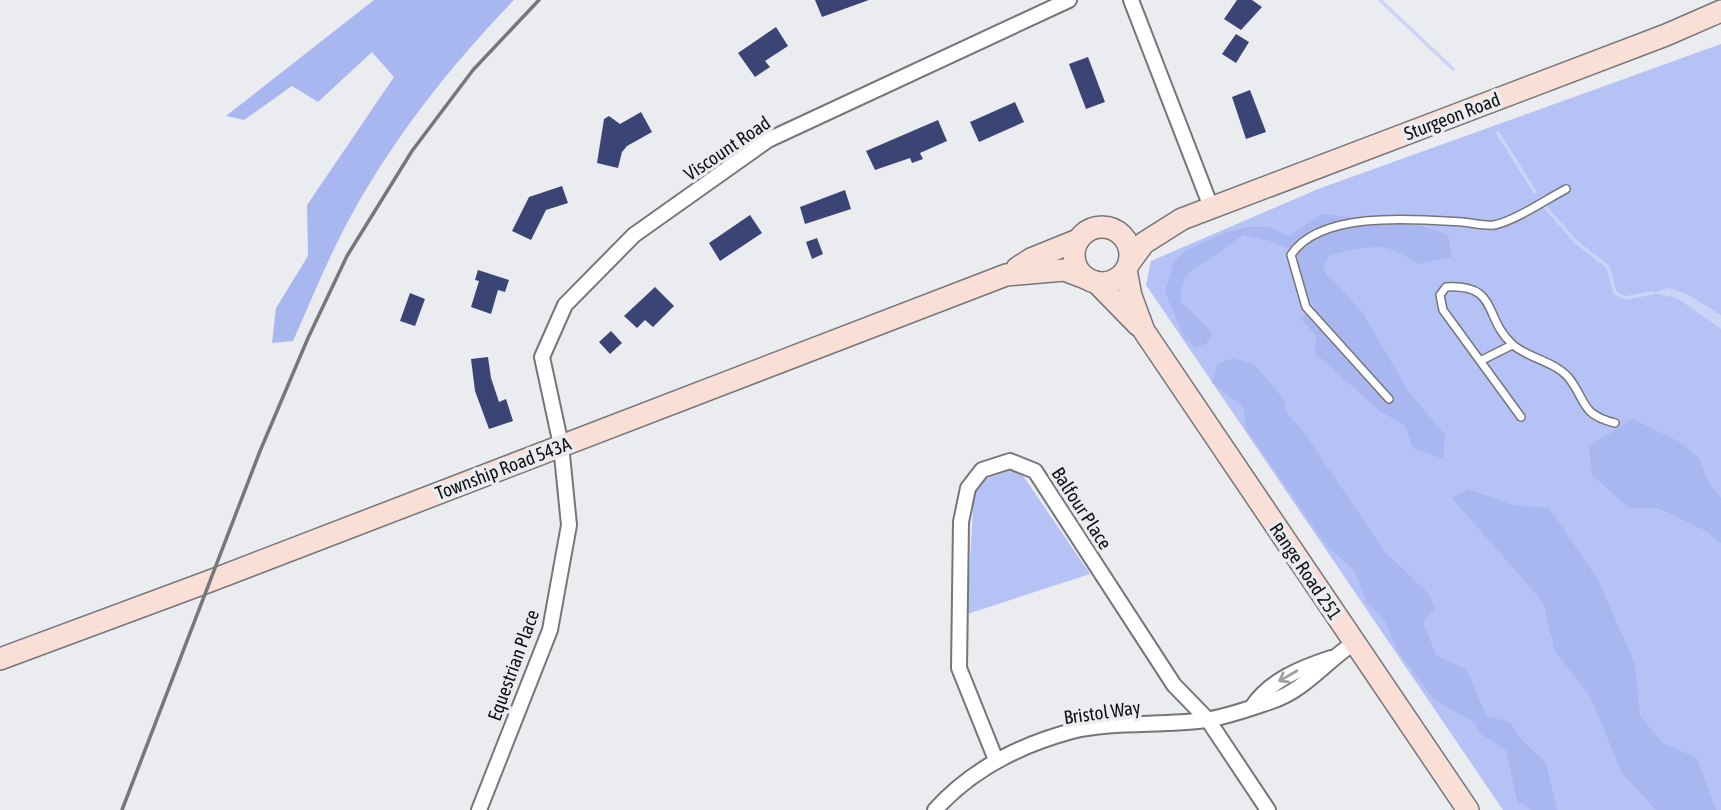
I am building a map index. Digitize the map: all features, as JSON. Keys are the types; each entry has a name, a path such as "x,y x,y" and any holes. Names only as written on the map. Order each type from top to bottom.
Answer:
{"main road":[{"name":"Sturgeon Road","path":"1128,266 1144,243 1182,219 1666,35 1721,11"},
{"name":"Sturgeon Road","path":"1115,229 1136,229 1182,219"},
{"path":"1091,229 1115,229 1128,243 1128,266 1113,281 1092,280 1081,273 1074,257 1079,240 1091,229"},
{"name":"Township Road 543A","path":"0,659 1006,275 1031,259 1079,240"},
{"name":"Range Road 251","path":"1128,266 1131,296 1144,331"},
{"name":"Township Road 543A","path":"1006,275 1064,270 1092,280"},
{"name":"Range Road 251","path":"1092,280 1144,331 1468,810"}],"street":[{"name":"Viscount Road","path":"561,445 542,357 565,305 634,235 768,140 1069,0"},
{"path":"1131,0 1211,207"},
{"name":"Equestrian Place","path":"479,810 550,630 569,525 561,445"},
{"name":"Balfour Place","path":"996,760 959,668 961,522 968,488 982,470 1010,461 1035,471 1174,685 1208,720 1268,810"},
{"name":"Bristol Way","path":"935,810 956,787 996,760 1073,731 1208,720 1252,707 1263,691 1305,666 1332,657 1354,643"}],"lane":[{"path":"1389,399 1306,307 1291,255 1298,244 1308,236 1327,230 1380,219 1493,225 1566,189"},
{"path":"1521,417 1510,407 1482,360 1440,305 1440,295 1446,287 1464,286 1486,298 1512,345 1567,376 1590,413 1615,423"},
{"path":"1482,360 1512,345"}],"shaded area":[{"path":"374,0 514,0 422,106 382,164 339,239 293,341 272,343 276,308 308,256 307,205 394,77 372,52 318,102 292,86 244,120 226,116"},
{"path":"1721,44 1721,810 1503,810 1146,285 1151,261 1318,189"},
{"path":"1322,214 1423,226 1448,235 1452,257 1417,264 1395,251 1366,248 1329,255 1323,270 1363,313 1408,391 1445,435 1443,459 1413,448 1405,425 1381,412 1315,353 1316,336 1300,318 1315,308 1306,291 1296,258 1282,246 1243,235 1191,271 1182,285 1181,302 1213,333 1206,344 1196,347 1185,339 1165,292 1174,261 1185,251 1222,234 1246,227 1269,227 1289,236"},
{"path":"1668,288 1687,294 1721,315 1721,329 1677,298 1652,293"},
{"path":"1233,358 1255,365 1285,401 1286,412 1303,431 1385,552 1429,594 1435,610 1423,622 1436,655 1467,670 1486,716 1510,722 1521,739 1546,763 1557,810 1532,810 1517,801 1506,750 1482,735 1473,721 1434,700 1397,650 1385,621 1367,603 1355,571 1327,546 1246,429 1244,408 1212,383 1217,364"},
{"path":"1633,419 1678,441 1699,458 1707,480 1721,498 1721,543 1704,530 1658,508 1629,508 1592,475 1589,446"},
{"path":"1010,470 1021,473 1090,574 967,614 974,490 980,481"},
{"path":"1469,489 1512,505 1549,508 1598,580 1635,664 1640,716 1663,743 1697,758 1716,810 1656,810 1622,773 1590,696 1555,651 1543,602 1452,498"}],"building":[{"path":"815,0 869,0 822,17"},
{"path":"1237,0 1252,0 1262,7 1241,30 1224,19"},
{"path":"776,27 788,46 765,61 770,67 755,77 738,53"},
{"path":"1236,34 1249,42 1236,63 1222,54"},
{"path":"1088,57 1105,102 1086,109 1069,64"},
{"path":"1250,90 1266,132 1246,139 1232,97"},
{"path":"1015,102 1024,122 979,142 970,122"},
{"path":"641,112 652,132 627,146 622,152 618,168 597,163 604,119 609,116 620,124"},
{"path":"938,120 947,141 920,153 923,159 912,163 910,158 875,170 866,151"},
{"path":"562,186 568,203 546,210 531,240 512,231 529,197"},
{"path":"845,190 851,209 805,224 800,207"},
{"path":"750,215 762,233 720,261 709,243"},
{"path":"817,238 823,254 812,259 806,242"},
{"path":"478,270 509,280 505,292 498,290 491,314 471,307 479,281 475,280"},
{"path":"655,287 674,306 653,327 645,320 637,328 624,316"},
{"path":"410,293 425,299 415,326 400,321"},
{"path":"611,331 622,343 610,354 599,342"},
{"path":"488,357 499,402 506,399 513,421 489,429 475,391 471,359"}],"waterway":[{"path":"1380,0 1453,69"},
{"path":"1498,133 1535,192"},
{"path":"1545,207 1576,242 1608,267 1615,293 1625,298 1652,293"}],"railway":[{"path":"122,810 260,451 308,338 347,256 412,151 473,70 539,0"}]}
